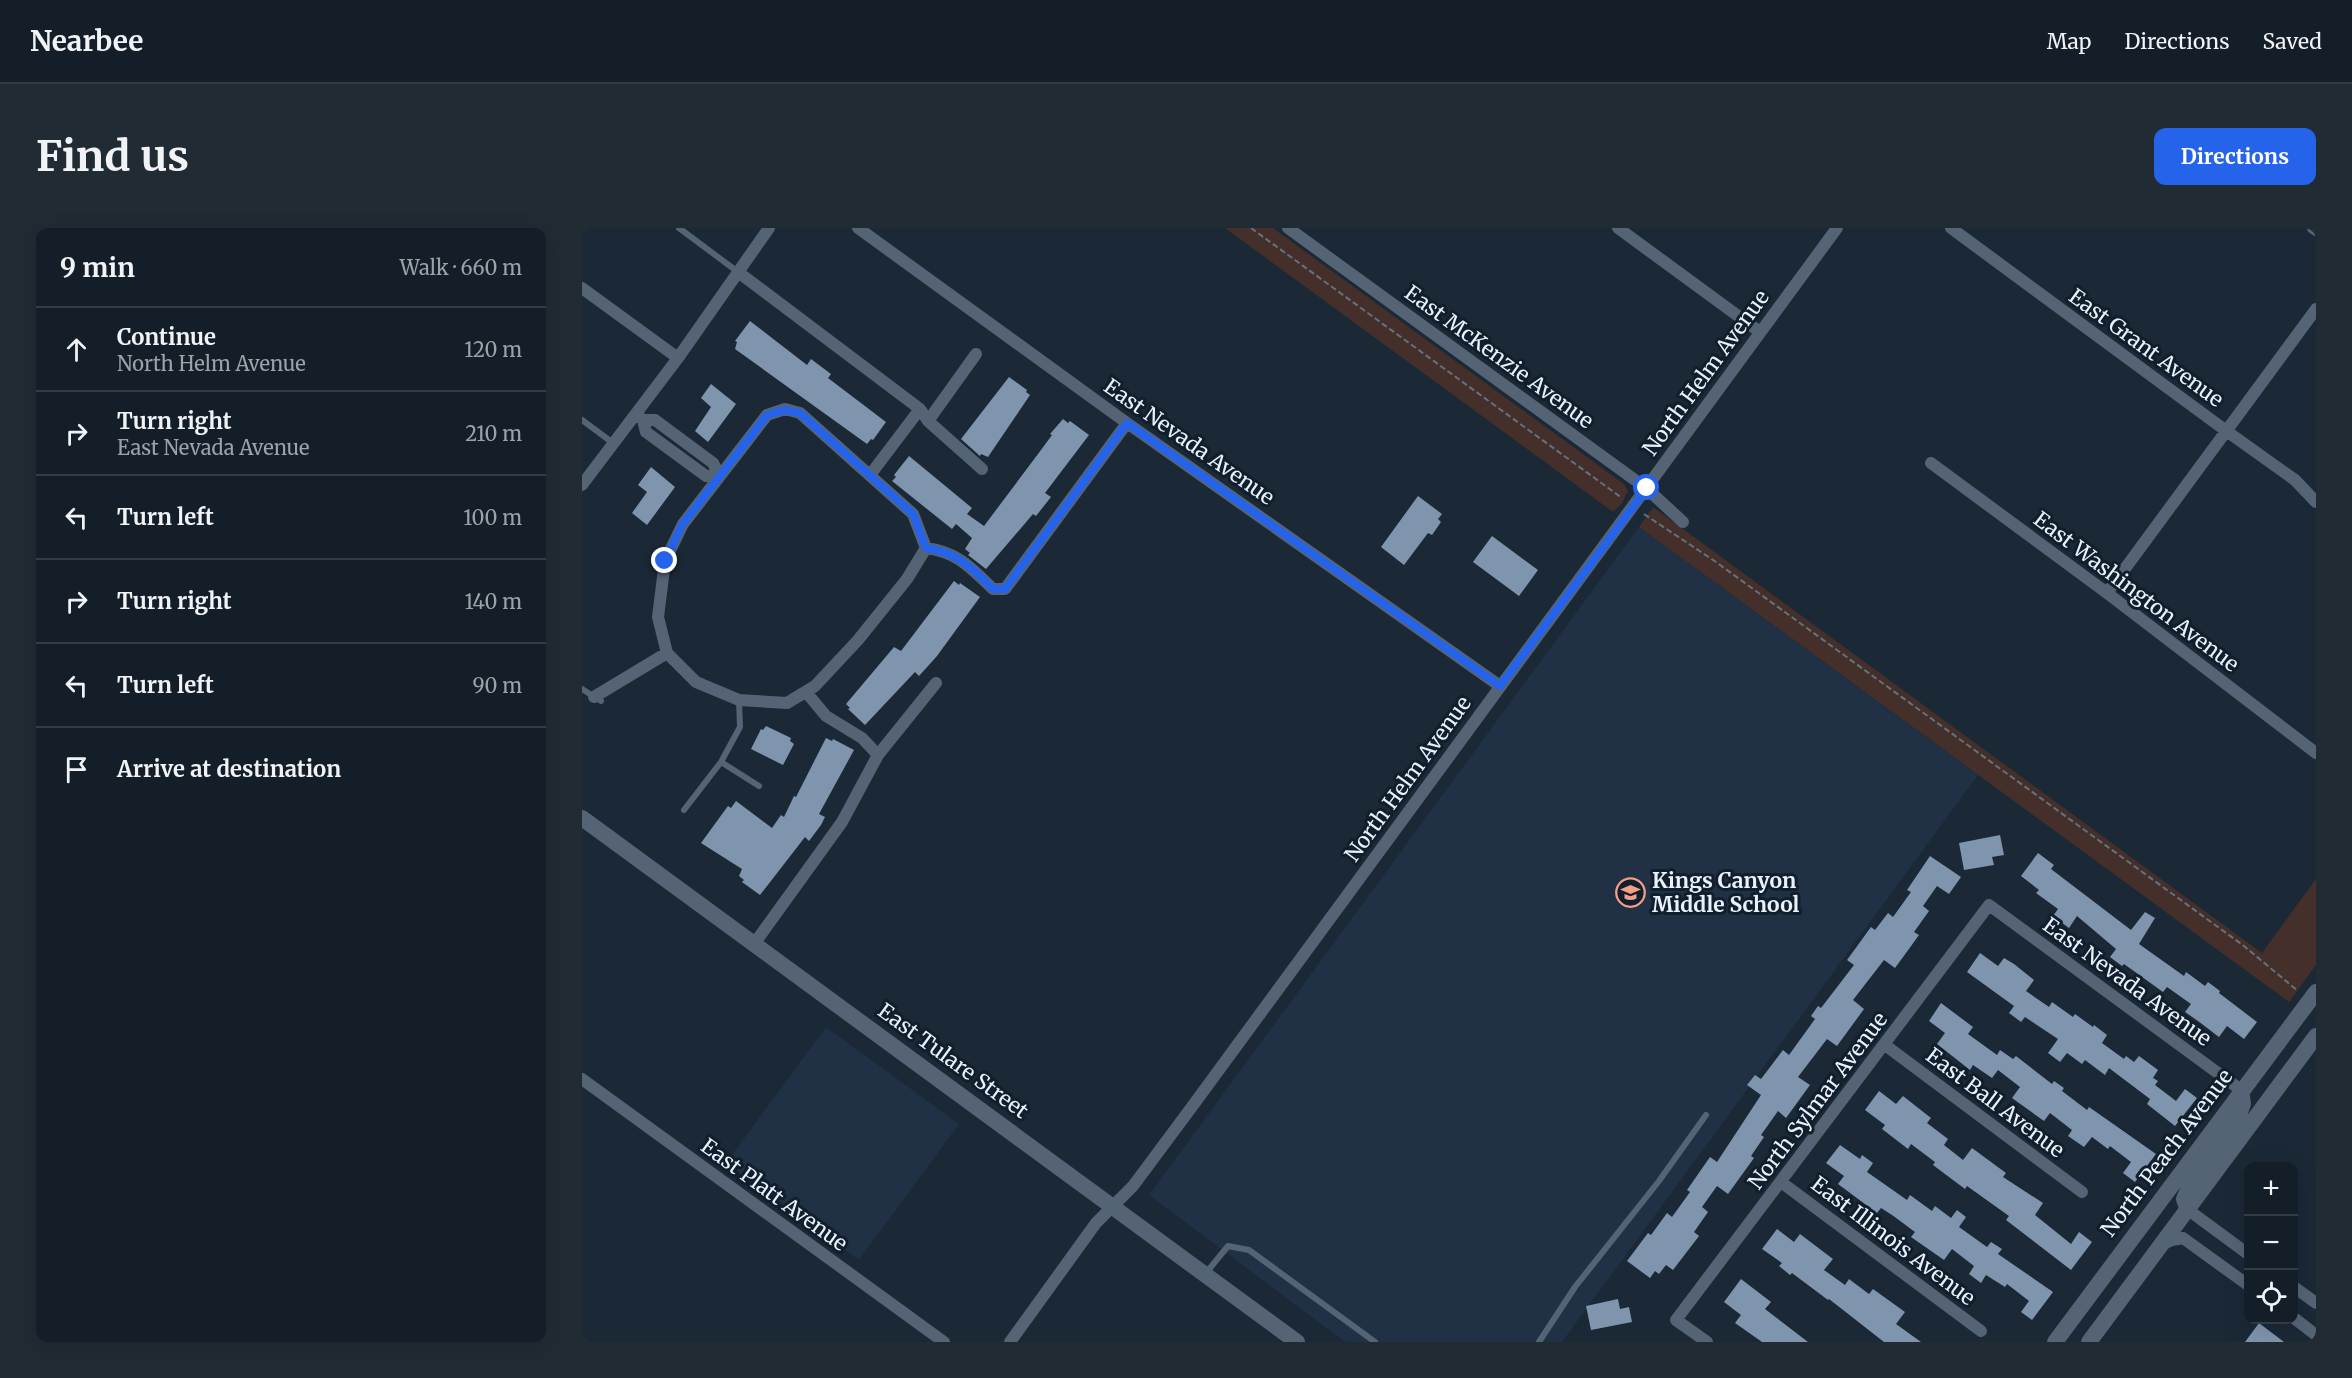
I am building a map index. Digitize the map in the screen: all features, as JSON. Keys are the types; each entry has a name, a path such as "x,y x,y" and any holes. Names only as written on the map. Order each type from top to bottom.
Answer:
{"main road":[{"name":"East Tulare Street","path":"582,818 1113,1205 1294,1341"},
{"name":"North Peach Avenue","path":"2055,1342 2313,996"},
{"path":"2089,1342 2316,1036"},
{"path":"2187,1209 2184,1199 2189,1187 2242,1111 2241,1090"}],"street":[{"path":"582,485 614,443 639,417 769,228"},
{"name":"East Nevada Avenue","path":"858,228 1127,423 1500,686"},
{"path":"1618,228 1760,332"},
{"name":"North Helm Avenue","path":"1010,1342 1096,1223 1133,1186 1837,228"},
{"name":"East Grant Avenue","path":"1951,228 2295,480 2316,502"},
{"name":"East McKenzie Avenue","path":"1296,230 1647,488 1683,522"},
{"path":"738,272 920,409 928,421 982,469"},
{"path":"582,288 678,358"},
{"path":"2106,593 2224,430 2316,309"},
{"path":"928,421 976,354"},
{"path":"870,475 920,409"},
{"path":"785,410 800,413 913,514 926,548 907,579 858,640 815,686 787,703 739,700 696,682 667,653 658,617 665,561 682,525 767,415 785,410"},
{"path":"639,417 655,420 713,463 719,475"},
{"path":"926,548 945,550 969,566 993,589 1005,589 1127,423"},
{"name":"East Washington Avenue","path":"1931,463 2316,753"},
{"path":"598,699 667,653"},
{"path":"754,944 842,822 878,755 936,683"},
{"path":"806,692 826,716 862,738 878,755"},
{"name":"East Nevada Avenue","path":"1989,905 2241,1090"},
{"name":"North Sylmar Avenue","path":"1707,1342 1676,1320 1989,905"},
{"name":"East Ball Avenue","path":"1885,1045 2082,1192"},
{"name":"East Platt Avenue","path":"582,1080 944,1342"},
{"name":"East Illinois Avenue","path":"1781,1182 1981,1331"},
{"path":"2187,1209 2244,1251"},
{"path":"2160,1246 2183,1238 2244,1282"},
{"path":"2298,1290 2316,1303"},
{"path":"2298,1321 2316,1335"}],"lane":[{"path":"679,228 738,272"},
{"path":"582,420 614,443"},
{"path":"582,689 598,699"},
{"path":"684,810 721,762 740,727 739,700"},
{"path":"721,762 759,786"},
{"path":"1539,1342 1575,1287 1659,1181 1706,1115"},
{"path":"1205,1274 1228,1246 1250,1250 1375,1342"}],"path":[{"path":"1251,228 1633,507 1716,562 2313,996"}],"shaded area":[{"path":"1225,228 1273,228 1624,484 1628,491 1622,503 1613,512"},
{"path":"1653,507 2262,953 2316,879 2316,965 2289,1002 1639,527"},
{"name":"Kings Canyon Middle School","path":"1639,527 1978,775 1562,1342 1345,1342 1149,1195"},
{"path":"826,1027 959,1124 859,1260 726,1163"}],"building":[{"path":"750,321 807,365 811,359 831,374 828,378 886,422 873,440 871,439 867,444 735,349 737,342 735,341"},
{"path":"1009,377 1027,390 1026,392 1030,395 988,457 981,454 980,456 961,439"},
{"path":"711,384 736,404 708,442 695,431 711,407 701,398"},
{"path":"1063,419 1068,423 1070,421 1089,435 1045,493 1051,497 1036,516 1033,514 986,569 968,555 970,553 965,549 972,538 956,524 952,529 892,481 909,456 972,508 967,514 984,526"},
{"path":"651,467 675,487 647,525 632,513 647,492 638,485"},
{"path":"1418,496 1442,514 1438,519 1441,522 1432,535 1428,533 1404,565 1381,547"},
{"path":"1492,536 1538,570 1519,596 1473,562"},
{"path":"954,581 980,597 937,656 919,676 915,672 865,725 848,709 850,708 846,704 894,647 901,651"},
{"path":"766,726 791,738 790,741 794,744 783,765 751,749 761,729 763,730"},
{"path":"826,738 832,741 833,739 854,750 819,814 825,817 821,825 809,841 805,837 760,895 742,882 744,880 739,876 742,869 701,843 728,806 731,808 736,801 772,828 781,815 784,817 794,796 796,797"},
{"path":"2000,835 2004,855 1992,857 1994,865 1964,870 1959,843"},
{"path":"2038,853 2054,865 2051,869 2131,930 2145,912 2155,918 2139,944 2184,976 2186,972 2205,986 2208,982 2257,1022 2244,1039 2227,1026 2219,1037 2185,1012 2191,1004 2167,987 2163,992 2124,964 2122,966 2110,957 2116,949 2077,916 2069,928 2053,916 2058,909 2036,893 2039,890 2021,876"},
{"path":"1930,856 1961,877 1949,894 1937,886 1923,906 1929,911 1914,932 1919,935 1906,953 1895,968 1884,960 1853,1000 1864,1009 1837,1046 1827,1039 1798,1077 1810,1085 1786,1118 1778,1111 1761,1135 1764,1137 1751,1156 1754,1158 1728,1194 1717,1186 1702,1207 1708,1212 1694,1232 1699,1236 1673,1270 1666,1265 1659,1274 1655,1271 1650,1278 1627,1261 1667,1213 1672,1217 1690,1192 1687,1190 1710,1157 1717,1162 1761,1095 1747,1085 1755,1075 1761,1079 1783,1050 1789,1055 1815,1019 1811,1016 1818,1006 1821,1008 1854,965 1847,960 1871,927 1875,930 1888,913 1893,917 1911,892 1907,890"},
{"path":"1980,953 1998,966 2004,958 2014,964 2034,980 2026,991 2049,1007 2052,1002 2073,1017 2075,1014 2093,1027 2094,1025 2107,1035 2102,1043 2124,1059 2126,1056 2134,1062 2139,1056 2158,1070 2153,1078 2158,1081 2155,1085 2176,1101 2185,1089 2197,1098 2175,1126 2147,1104 2150,1099 2109,1068 2105,1075 2085,1060 2082,1064 2067,1053 2060,1062 2048,1053 2058,1039 2025,1017 2021,1022 2009,1013 2014,1006 1967,972"},
{"path":"1941,1003 1973,1027 1968,1034 1997,1055 2000,1050 2013,1059 2016,1056 2052,1084 2054,1081 2064,1088 2062,1091 2087,1110 2089,1107 2156,1154 2135,1182 2123,1173 2131,1162 2110,1146 2108,1149 2092,1137 2084,1147 2068,1136 2072,1130 2050,1113 2044,1121 2012,1098 2020,1087 1998,1070 1992,1078 1973,1065 1970,1070 1937,1044 1945,1033 1929,1021"},
{"path":"1879,1091 1896,1104 1903,1096 1931,1118 1927,1123 1948,1139 1944,1145 1963,1160 1972,1148 2006,1173 2003,1177 2043,1203 2035,1215 2071,1244 2079,1232 2092,1242 2071,1270 2006,1220 2009,1216 1967,1186 1965,1189 1933,1165 1935,1162 1911,1144 1908,1149 1882,1129 1885,1125 1865,1110"},
{"path":"1840,1145 1860,1159 1862,1155 1873,1163 1867,1172 1907,1200 1910,1195 1932,1211 1935,1206 1951,1218 1957,1210 1966,1217 1959,1227 1987,1247 1991,1242 2002,1249 1998,1254 2053,1292 2032,1320 2021,1312 2029,1301 2007,1284 2005,1287 1986,1275 1981,1283 1969,1274 1974,1266 1952,1249 1944,1260 1911,1237 1915,1232 1892,1215 1881,1208 1877,1213 1838,1184 1844,1176 1826,1163"},
{"path":"1777,1229 1794,1242 1800,1234 1833,1259 1824,1270 1845,1285 1849,1279 1869,1294 1873,1289 1905,1312 1896,1324 1921,1342 1884,1342 1829,1299 1792,1273 1790,1275 1779,1266 1782,1263 1762,1249"},
{"path":"1741,1279 1771,1302 1765,1309 1808,1342 1762,1342 1735,1323 1741,1315 1724,1302"},
{"path":"1618,1299 1620,1309 1629,1307 1632,1322 1591,1330 1586,1306"},
{"path":"2260,1324 2284,1342 2245,1342"}],"place":[{"name":"Kings Canyon Middle School","path":"1631,893"}],"route":[{"path":"665,561 682,525 767,415 785,410 800,413 913,514 926,548 945,550 969,566 993,589 1005,589 1127,423 1500,686 1647,488"}]}
